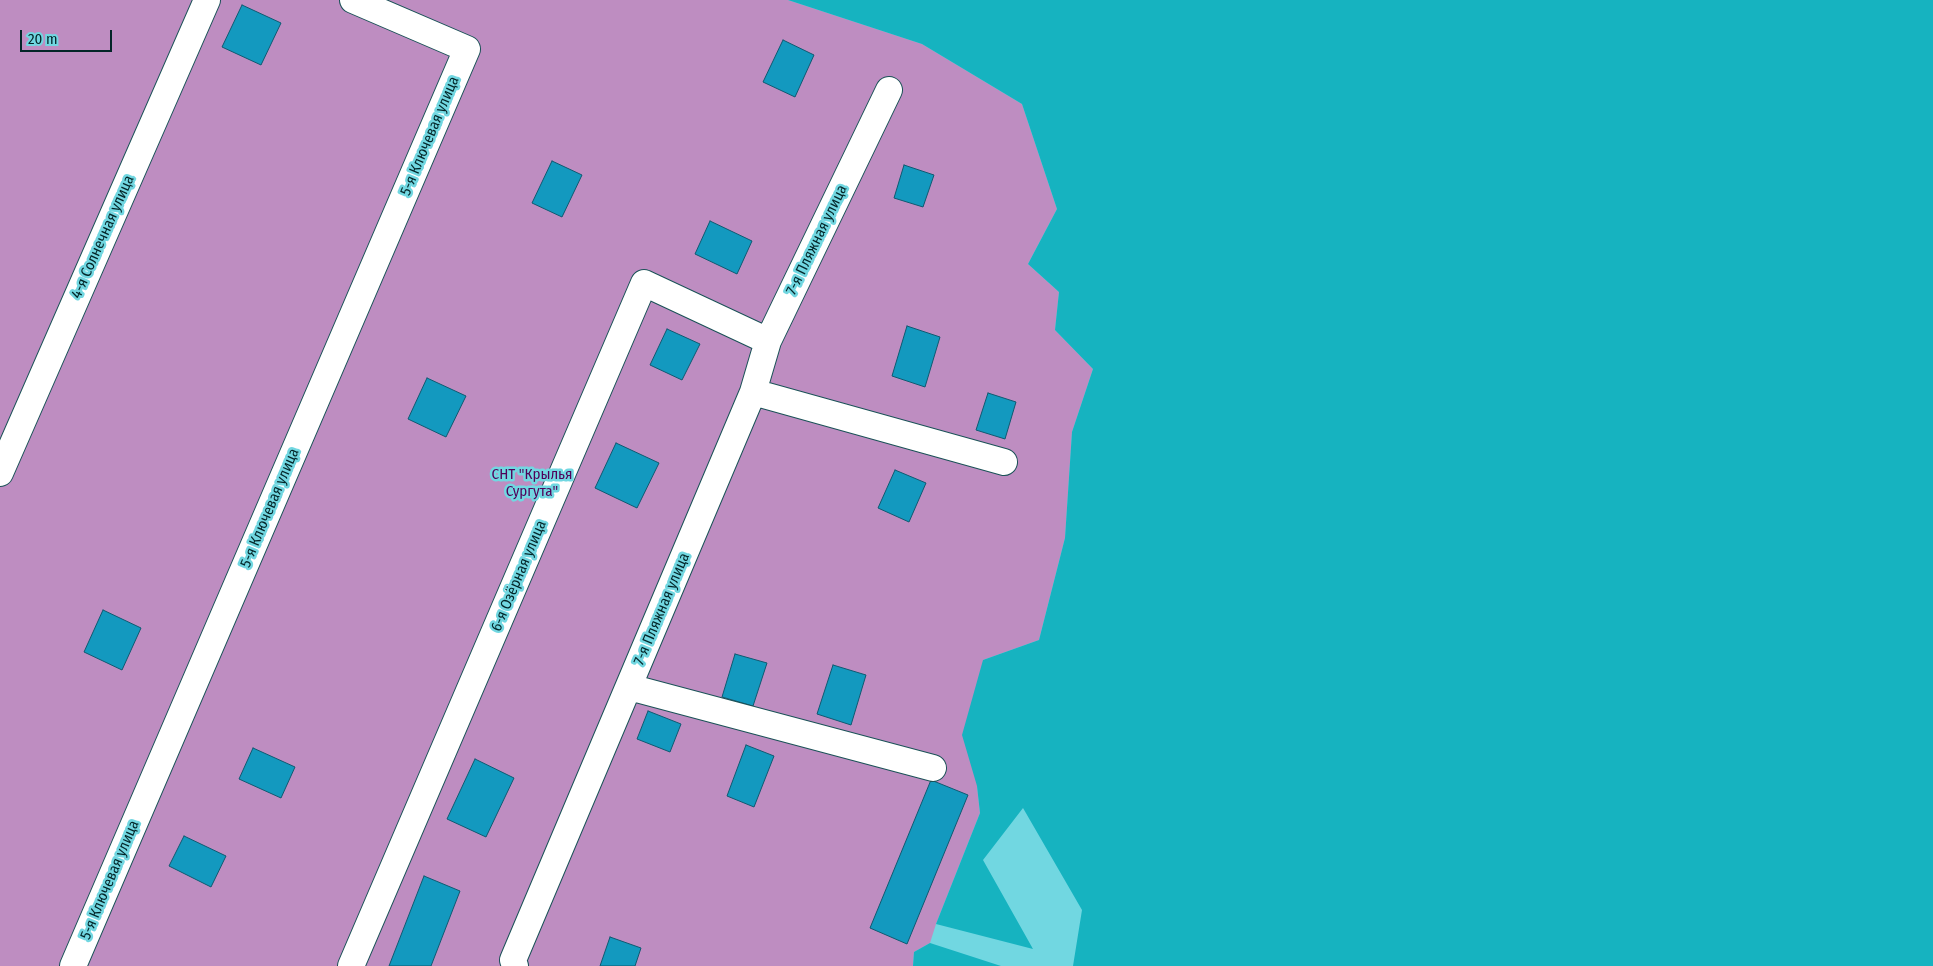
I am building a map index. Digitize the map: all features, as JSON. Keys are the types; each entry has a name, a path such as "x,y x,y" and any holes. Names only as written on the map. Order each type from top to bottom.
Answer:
{"street":[{"name":"4-я Солнечная улица","path":"0,473 206,0"},
{"name":"5-я Ключевая улица","path":"73,966 467,49 353,0"},
{"name":"7-я Пляжная улица","path":"516,966 513,960 753,392 768,341 889,90"},
{"name":"6-я Озёрная улица","path":"351,966 644,283 768,341"},
{"path":"753,392 1004,462"},
{"path":"629,687 933,768"}],"green space":[{"name":"CНТ \"Крылья Сургута\"","path":"0,0 788,0 922,44 1022,104 1057,209 1028,264 1059,292 1055,330 1093,369 1072,432 1065,538 1039,640 983,660 977,786 980,813 930,943 914,952 913,966 0,966"}],"water":[{"path":"788,0 1933,0 1933,966 1073,966 1082,910 1023,808 983,860 1033,949 936,924 980,813 977,786 962,735 983,660 1039,640 1065,538 1072,432 1093,369 1055,330 1059,292 1028,264 1057,209 1022,104 922,44"},
{"path":"930,943 1001,966 913,966 914,952"}],"building":[{"path":"242,5 281,23 261,65 222,47"},
{"path":"783,40 814,55 795,97 763,82"},
{"path":"552,161 582,175 562,217 532,203"},
{"path":"904,165 934,175 923,207 894,198"},
{"path":"710,221 752,241 737,274 695,254"},
{"path":"907,326 940,337 925,387 892,376"},
{"path":"667,329 700,344 682,380 650,365"},
{"path":"427,378 466,396 446,437 408,419"},
{"path":"988,393 1016,402 1005,439 976,430"},
{"path":"616,443 659,463 637,508 595,488"},
{"path":"895,470 926,483 909,522 878,508"},
{"path":"103,610 141,628 122,670 84,652"},
{"path":"735,654 767,663 753,706 722,697"},
{"path":"833,665 866,675 851,725 817,714"},
{"path":"648,711 681,724 670,752 637,739"},
{"path":"746,745 774,756 754,807 727,796"},
{"path":"253,748 295,767 281,798 239,779"},
{"path":"475,759 514,778 486,837 447,819"},
{"path":"931,780 968,795 907,944 870,928"},
{"path":"184,836 226,856 211,887 169,866"},
{"path":"424,876 460,891 431,966 389,966"},
{"path":"610,937 641,948 635,966 600,966"}]}
